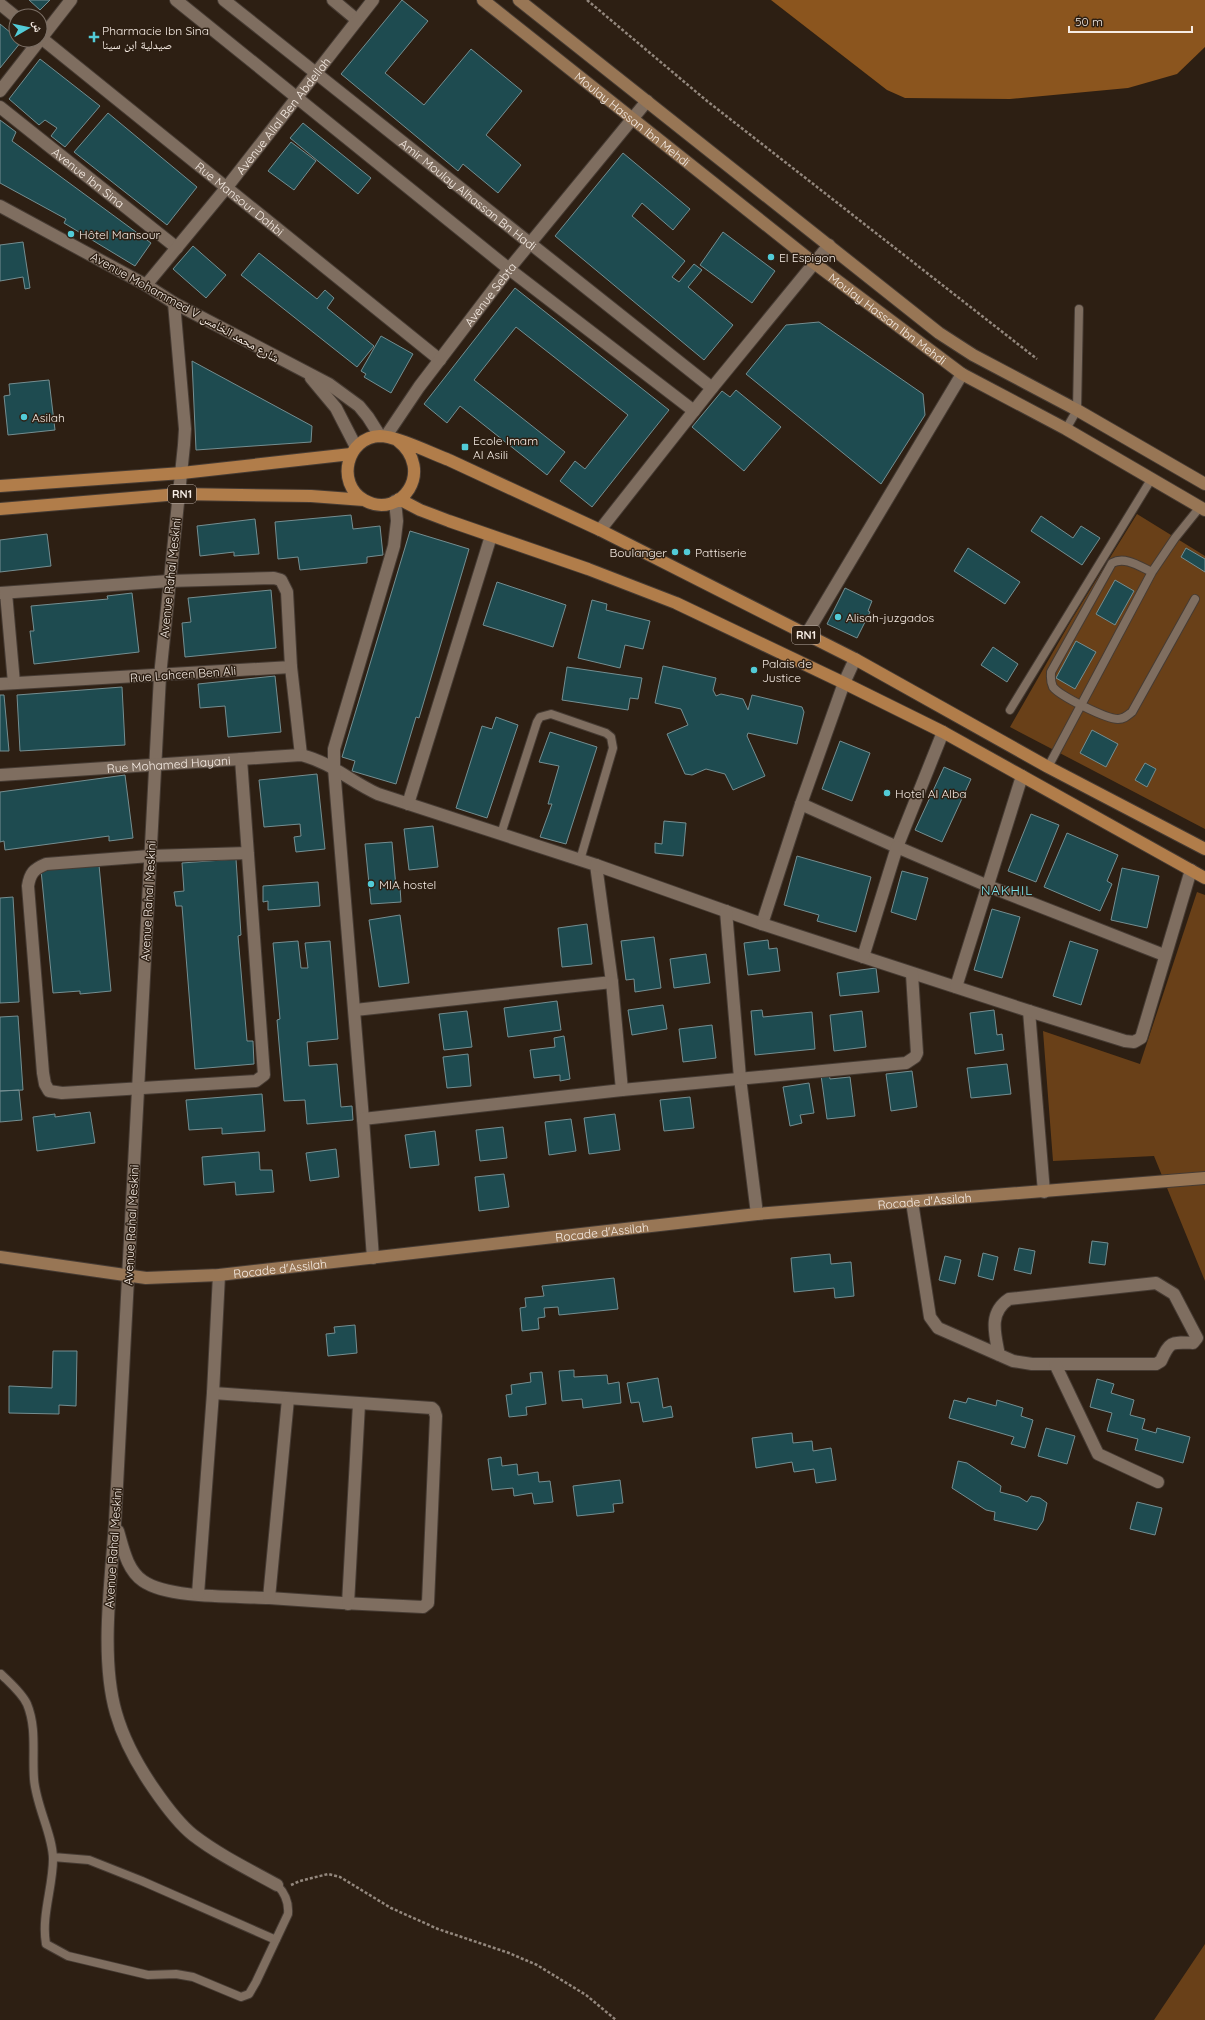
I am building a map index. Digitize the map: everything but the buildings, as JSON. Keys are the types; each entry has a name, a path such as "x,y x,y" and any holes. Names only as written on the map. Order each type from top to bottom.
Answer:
{"main road":[{"name":"RN1","path":"0,486 182,473 353,450 367,439 388,438 450,460 600,530 855,659 1048,767 1204,846"},
{"path":"388,438 405,446 411,455 415,474 412,484 397,500"},
{"path":"353,450 348,462 348,480 354,491 364,500"},
{"name":"RN1","path":"0,510 180,494 311,496 364,500 380,504 397,500 491,536 588,569 676,603 943,732 1205,878"}],"street":[{"path":"48,29 71,0"},
{"path":"176,0 509,269 694,412"},
{"name":"Amir Moulay Alhassan Bn Hadi","path":"224,0 315,74 712,388"},
{"path":"333,0 357,20"},
{"name":"Avenue Allal Ben Abdellah","path":"146,285 227,187 296,96 373,0"},
{"name":"Moulay Hassan Ibn Mehdi","path":"483,0 814,263 962,374 1066,429 1203,509"},
{"name":"Moulay Hassan Ibn Mehdi","path":"519,0 950,340 973,355 1077,410 1205,484"},
{"path":"0,4 8,10"},
{"name":"Rue Mansour Dahbi","path":"48,44 440,360"},
{"path":"0,91 33,48"},
{"name":"Avenue Sebta","path":"388,438 419,387 509,269 647,101"},
{"name":"Avenue Ibn Sina","path":"0,107 176,248"},
{"name":"Avenue Mohammed V شارع محمد الخامس","path":"0,206 146,285 174,303 307,374 329,384 359,406 388,438"},
{"path":"600,530 712,388 829,244"},
{"name":"Avenue Rahal Meskini","path":"174,303 185,429 180,494 169,581 160,676 108,1638 110,1677 116,1712 126,1742 145,1775 167,1806 192,1834 222,1855 279,1887"},
{"path":"307,374 336,408 353,450"},
{"path":"806,635 962,374"},
{"path":"373,1258 355,1010 334,768 334,749 394,546 397,521 397,500"},
{"path":"408,804 491,536"},
{"path":"14,683 3,593 169,581 274,578 281,580 287,592 291,667 301,756"},
{"path":"762,924 801,804 844,683 855,659"},
{"name":"Rue Lahcen Ben Ali","path":"0,684 160,676 291,667"},
{"path":"863,957 897,847 943,732"},
{"name":"Rue Mohamed Hayani","path":"0,776 241,759 301,756 314,758 334,768 366,789 408,804 596,865 762,924 912,974 1125,1040 1138,1041 1143,1035 1164,955"},
{"path":"241,759 248,853 264,1075 256,1081 138,1089 54,1093 46,1087 43,1073 28,886 30,875 35,868 46,864 150,856 248,853"},
{"path":"956,987 1022,776"},
{"path":"801,804 988,886 1164,955 1191,870"},
{"path":"596,865 612,982 622,1090"},
{"path":"726,911 740,1078 757,1214"},
{"path":"363,1118 740,1078 906,1063 915,1057 918,1048 912,974"},
{"path":"355,1010 612,982"},
{"path":"1029,1011 1044,1192"},
{"name":"Rocade d'Assilah","path":"0,1257 128,1276 163,1278 219,1275 757,1214 1205,1178"},
{"path":"912,1202 930,1318 934,1325 999,1355 1022,1364 1156,1364 1161,1361 1168,1345 1172,1343 1193,1343 1197,1338 1174,1294 1156,1283 1009,1299 1002,1304 997,1312 994,1328 999,1355"},
{"path":"198,1594 213,1393 219,1275"},
{"path":"1055,1364 1098,1454 1158,1482"},
{"path":"115,1523 127,1559 135,1574 143,1582 159,1589 198,1594 348,1604 423,1606 430,1600 435,1412 432,1408 213,1393"},
{"path":"269,1598 288,1399"},
{"path":"348,1604 359,1404"}],"lane":[{"path":"1066,429 1077,410 1079,309"},
{"path":"1010,710 1152,478"},
{"path":"1048,767 1152,572 1175,538 1203,509"},
{"path":"1152,572 1125,560 1118,560 1112,563 1051,672 1050,681 1054,688 1081,705 1111,718 1126,717 1132,712 1195,598"},
{"path":"501,834 537,722 540,717 550,714 606,733 611,737 613,742 613,748 580,860"},
{"path":"1,1674 27,1703 31,1718 34,1744 34,1780 38,1803 53,1857 52,1878 44,1931 46,1944 68,1956 148,1975 176,1974 193,1977 241,1997 248,1994 288,1914 288,1908 279,1887"},
{"path":"53,1857 89,1860 276,1940"}],"path":[{"path":"587,0 707,101 1037,359"},
{"path":"279,1887 328,1874 340,1877 391,1908 438,1929 509,1953 537,1965 586,1995 616,2020"}],"shaded area":[{"path":"771,0 1205,0 1205,47 1177,74 1128,88 1010,99 905,98 887,90"},
{"path":"1137,514 1205,556 1205,829 1010,727 1072,619"},
{"path":"1197,892 1205,895 1205,1281 1154,1156 1053,1161 1043,1031 1140,1064"},
{"path":"1205,1944 1205,2020 1154,2020"}],"place":[{"name":"Pharmacie Ibn Sina صيدلية ابن سينا","path":"94,37"},
{"name":"Hôtel Mansour","path":"71,234"},
{"name":"El Espigon","path":"771,257"},
{"name":"Asilah","path":"24,417"},
{"name":"Ecole Imam Al Asili","path":"465,447"},
{"name":"Boulanger","path":"675,552"},
{"name":"Pattiserie","path":"687,552"},
{"name":"Alisah-juzgados","path":"838,617"},
{"name":"Palais de Justice","path":"754,670"},
{"name":"Hotel Al Alba","path":"887,793"},
{"name":"MIA hostel","path":"371,884"}],"district":[{"name":"NAKHIL","path":"1007,890"}]}
